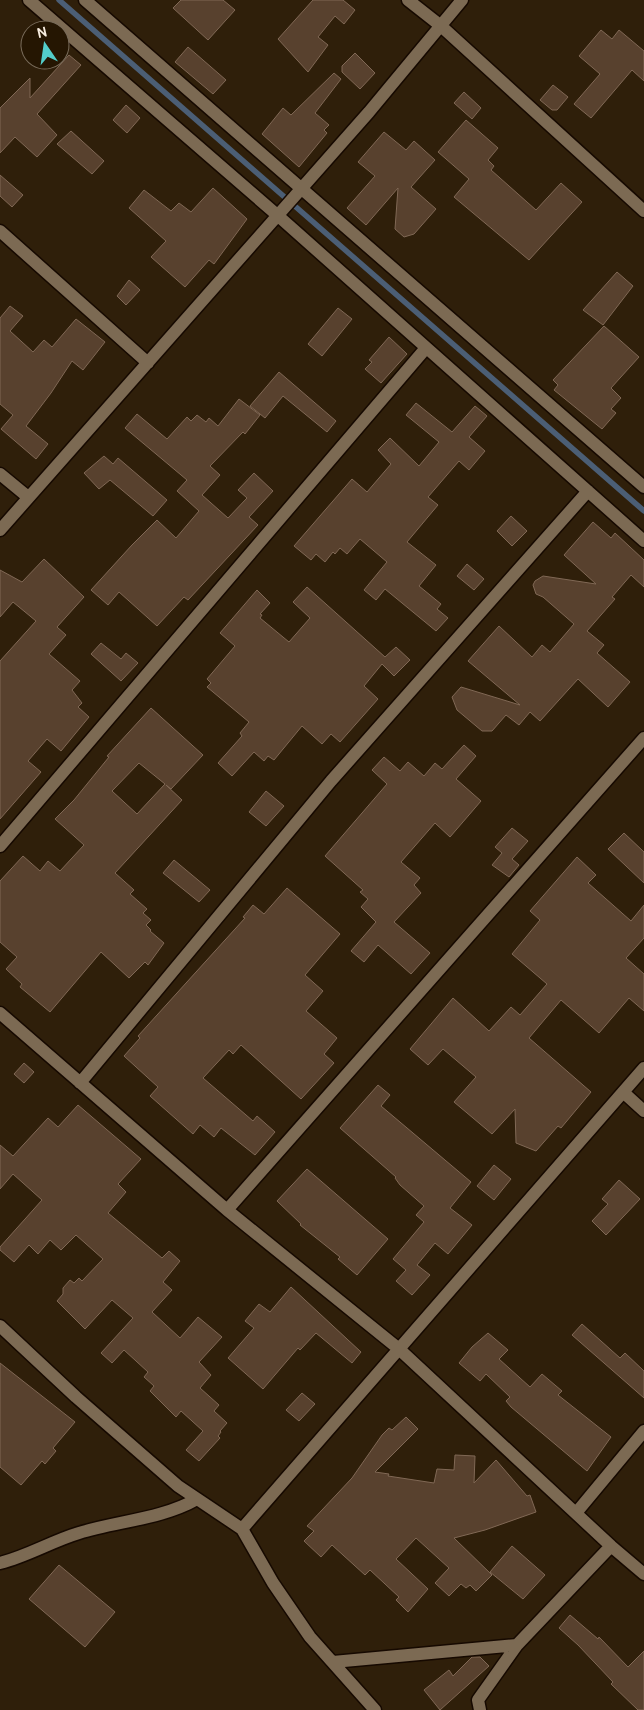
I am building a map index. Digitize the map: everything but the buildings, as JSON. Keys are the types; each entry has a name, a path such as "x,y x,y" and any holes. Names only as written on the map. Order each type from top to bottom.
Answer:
{"street":[{"path":"29,0 280,211 426,348 644,541"},
{"path":"85,0 296,192 644,487"},
{"path":"408,0 441,26 644,211"},
{"path":"0,530 148,363 462,0"},
{"path":"0,231 148,363"},
{"path":"0,846 426,348"},
{"path":"0,474 28,497"},
{"path":"80,1083 331,781 588,490"},
{"path":"227,1210 644,738"},
{"path":"0,1013 227,1210 399,1349 610,1546 644,1574"},
{"path":"242,1529 644,1068"},
{"path":"623,1092 644,1111"},
{"path":"0,1326 91,1410 178,1486 242,1529 273,1583 310,1637 375,1710"},
{"path":"576,1513 644,1431"},
{"path":"0,1563 23,1557 77,1534 120,1521 178,1510 197,1499"},
{"path":"480,1710 478,1700 517,1645 610,1546"},
{"path":"333,1662 517,1645"}],"waterway":[{"path":"59,0 644,511"}]}
